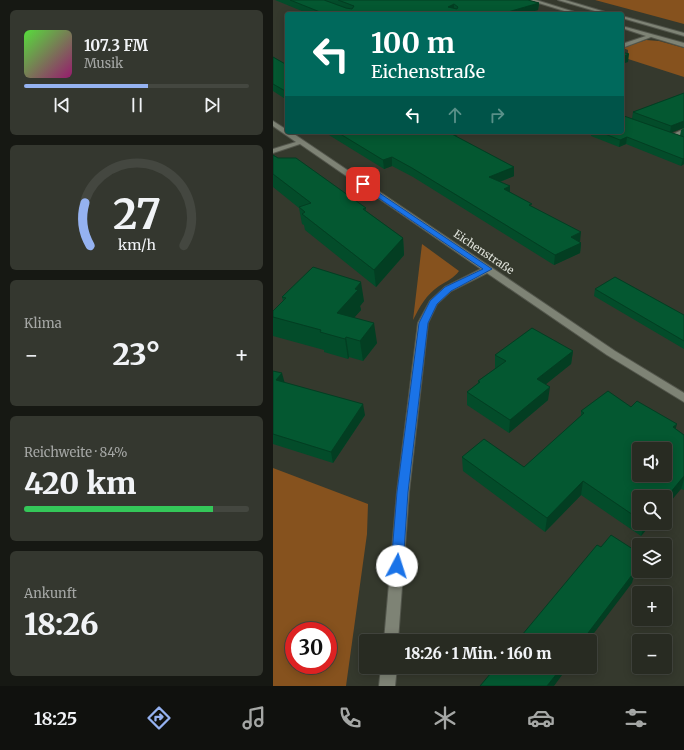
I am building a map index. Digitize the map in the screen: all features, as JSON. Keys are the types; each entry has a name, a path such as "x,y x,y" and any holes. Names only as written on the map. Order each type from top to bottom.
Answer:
{"street":[{"path":"531,0 572,12"},
{"path":"560,0 603,12"},
{"path":"624,19 684,35"},
{"path":"624,28 684,45"},
{"path":"624,45 652,35"},
{"name":"Eichenstraße","path":"273,123 285,131"},
{"path":"670,137 684,130"},
{"name":"Eichenstraße","path":"289,134 611,353 684,398"},
{"path":"663,134 677,140"},
{"path":"273,151 301,142"},
{"path":"392,634 403,492 423,323 433,303 448,289 488,269"},
{"path":"387,686 388,674"}],"shaded area":[{"path":"595,0 684,0 684,24"},
{"path":"646,40 659,41 684,48 684,77 625,58 628,50 624,48"},
{"path":"422,244 459,271 453,278 430,293 421,305 413,320"},
{"path":"273,468 368,504 367,534 346,686 273,686"}],"building":[{"path":"290,0 324,0 352,9 354,6 338,0 528,0 539,3 508,12 320,12","holes":["454,4 458,7 457,9 448,7"]},
{"path":"273,57 285,64 285,91 273,84"},
{"path":"684,93 684,121 671,126 633,112"},
{"path":"624,116 684,137 684,158 683,159 627,137 620,140 605,134 624,134"},
{"path":"340,134 452,134 514,167 489,177 510,186 504,189 532,204 529,205 581,232 571,237 581,243 555,255 412,168 392,157 383,160"},
{"path":"273,155 278,158 296,158 366,208 363,209 403,238 374,270 302,214 305,212 299,207 311,203 273,174"},
{"path":"313,267 361,282 355,289 358,290 337,313 374,323 360,341 346,337 345,339 320,332 321,330 273,317 273,311 286,298 282,297"},
{"path":"615,277 684,315 684,341 595,289"},
{"path":"532,328 573,351 537,379 550,387 510,420 467,392 480,382 478,381 506,361 495,355"},
{"path":"273,371 282,373 276,380 363,404 331,452 273,434"},
{"path":"608,391 631,407 637,401 677,424 673,427 684,435 684,476 672,491 632,490 632,514 583,481 547,518 462,457 484,439 524,467 584,413 581,411"},
{"path":"611,535 632,548 632,575 587,634 523,634 597,545 601,547"},
{"path":"490,674 556,674 547,686 480,686"}],"route":[{"path":"363,184 488,269 448,289 433,303 423,323 403,492 397,566"}]}
